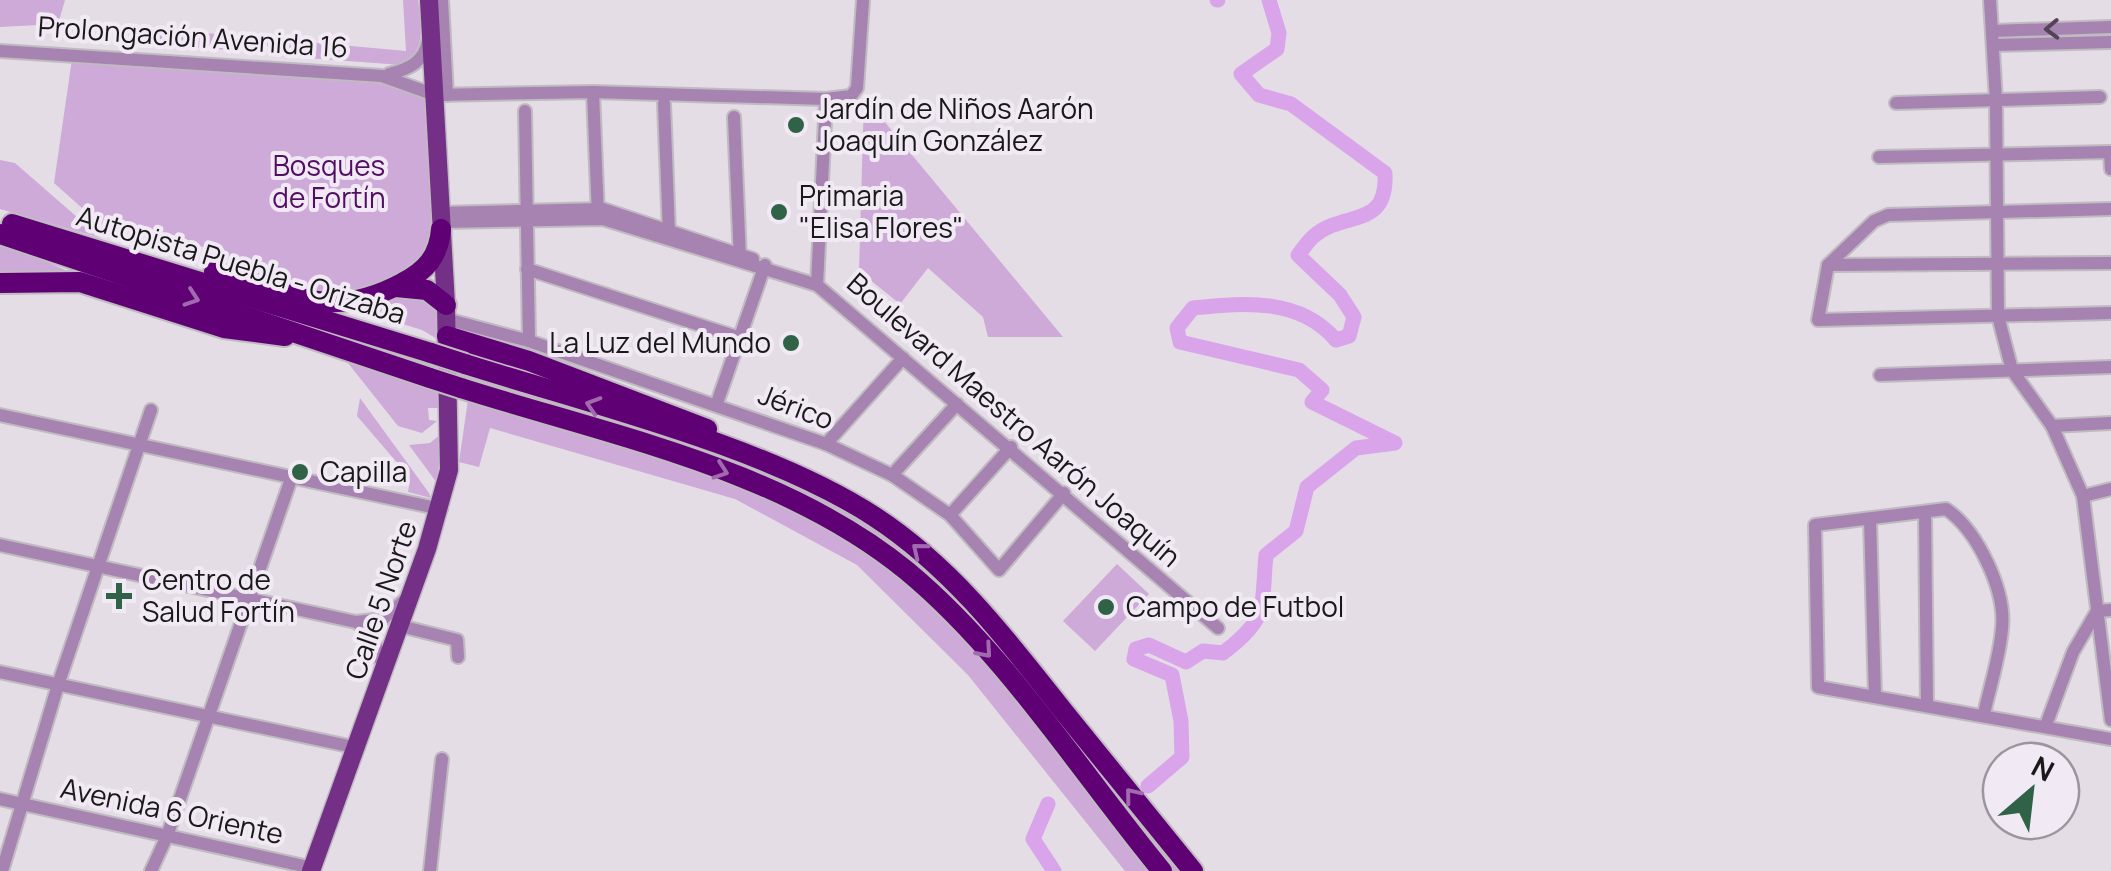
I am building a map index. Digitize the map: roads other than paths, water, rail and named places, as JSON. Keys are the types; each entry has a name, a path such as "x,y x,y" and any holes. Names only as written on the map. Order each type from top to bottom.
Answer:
{"highway":[{"name":"Autopista Puebla - Orizaba","path":"0,220 431,353 690,437 815,483"},
{"path":"155,268 216,272 331,305 354,304 396,287 428,265 440,248 441,222"},
{"name":"Autopista Puebla - Orizaba","path":"0,234 757,484 814,509 906,571 968,630 1162,871"},
{"path":"1,284 80,282 224,328 258,335 304,336"},
{"path":"396,287 427,290 447,320 529,361 728,437 815,483 901,536 968,596 1193,871"}],"main road":[{"name":"Calle 5 Norte","path":"312,869 441,509 450,453 441,222 441,95 430,0"}],"street":[{"path":"442,0 441,95 593,92 826,99 851,96 857,88 864,0"},
{"path":"1990,0 1996,100 1998,316 2012,370 2052,426 2083,496 2104,611 2111,720"},
{"path":"382,76 414,64 424,55 431,20"},
{"path":"1994,38 2111,27"},
{"path":"1994,38 2111,42"},
{"name":"Prolongación Avenida 16","path":"0,51 382,76 441,95"},
{"path":"593,92 598,214"},
{"path":"1896,103 2100,97"},
{"path":"817,286 826,99"},
{"path":"664,104 669,235"},
{"path":"526,111 528,341"},
{"path":"734,116 740,258"},
{"path":"1878,157 2110,152 2111,169"},
{"path":"2111,209 1888,215 1874,221 1828,265 1818,320 2111,313"},
{"name":"Boulevard Maestro Aarón Joaquín","path":"441,222 598,214 817,286 1218,628"},
{"path":"1828,265 1998,261 2111,264"},
{"path":"527,268 740,338"},
{"path":"717,403 765,268"},
{"name":"Jérico","path":"447,320 528,341 717,403 826,444 892,475 950,515 999,570 1064,494"},
{"path":"826,444 902,358"},
{"path":"1880,375 2111,366"},
{"path":"892,475 958,404"},
{"path":"2,871 58,685 150,410"},
{"path":"0,415 441,509"},
{"path":"2052,426 2111,422"},
{"path":"950,515 1010,448"},
{"path":"150,871 167,836 290,478"},
{"path":"2083,496 2111,490"},
{"path":"1984,714 2003,624 1986,557 1958,518 1946,509 1816,525 1818,687 2111,739"},
{"path":"1925,512 1928,706"},
{"path":"1870,519 1875,698"},
{"path":"0,544 356,622 383,619 412,594"},
{"path":"2046,725 2073,652 2104,611"},
{"path":"356,622 374,638 385,672"},
{"path":"400,626 457,640 458,657"},
{"path":"0,672 358,748"},
{"path":"430,871 442,760"},
{"name":"Avenida 6 Oriente","path":"0,799 312,869"}],"waterway":[{"path":"1148,786 1182,757 1181,721 1172,675 1134,659 1136,649 1149,645 1186,662 1203,651 1223,653 1256,621 1266,555 1296,531 1307,487 1356,448 1395,443 1312,402 1322,390 1299,370 1180,342 1177,328 1193,308 1251,305 1288,310 1305,316 1336,340 1349,336 1354,317 1340,295 1298,255 1326,228 1372,211 1384,191 1385,173 1291,104 1259,95 1241,74 1277,49 1279,33 1269,0"},
{"path":"1048,804 1033,839 1054,871"}],"place":[{"name":"Jardín de Niños Aarón Joaquín González","path":"796,125"},
{"name":"Primaria \"Elisa Flores\"","path":"779,212"},
{"name":"La Luz del Mundo","path":"791,343"},
{"name":"Capilla","path":"300,472"},
{"name":"Centro de Salud Fortín","path":"119,596"},
{"name":"Campo de Futbol","path":"1106,607"}],"park label":[{"name":"Bosques de Fortín","path":"329,182"}]}
